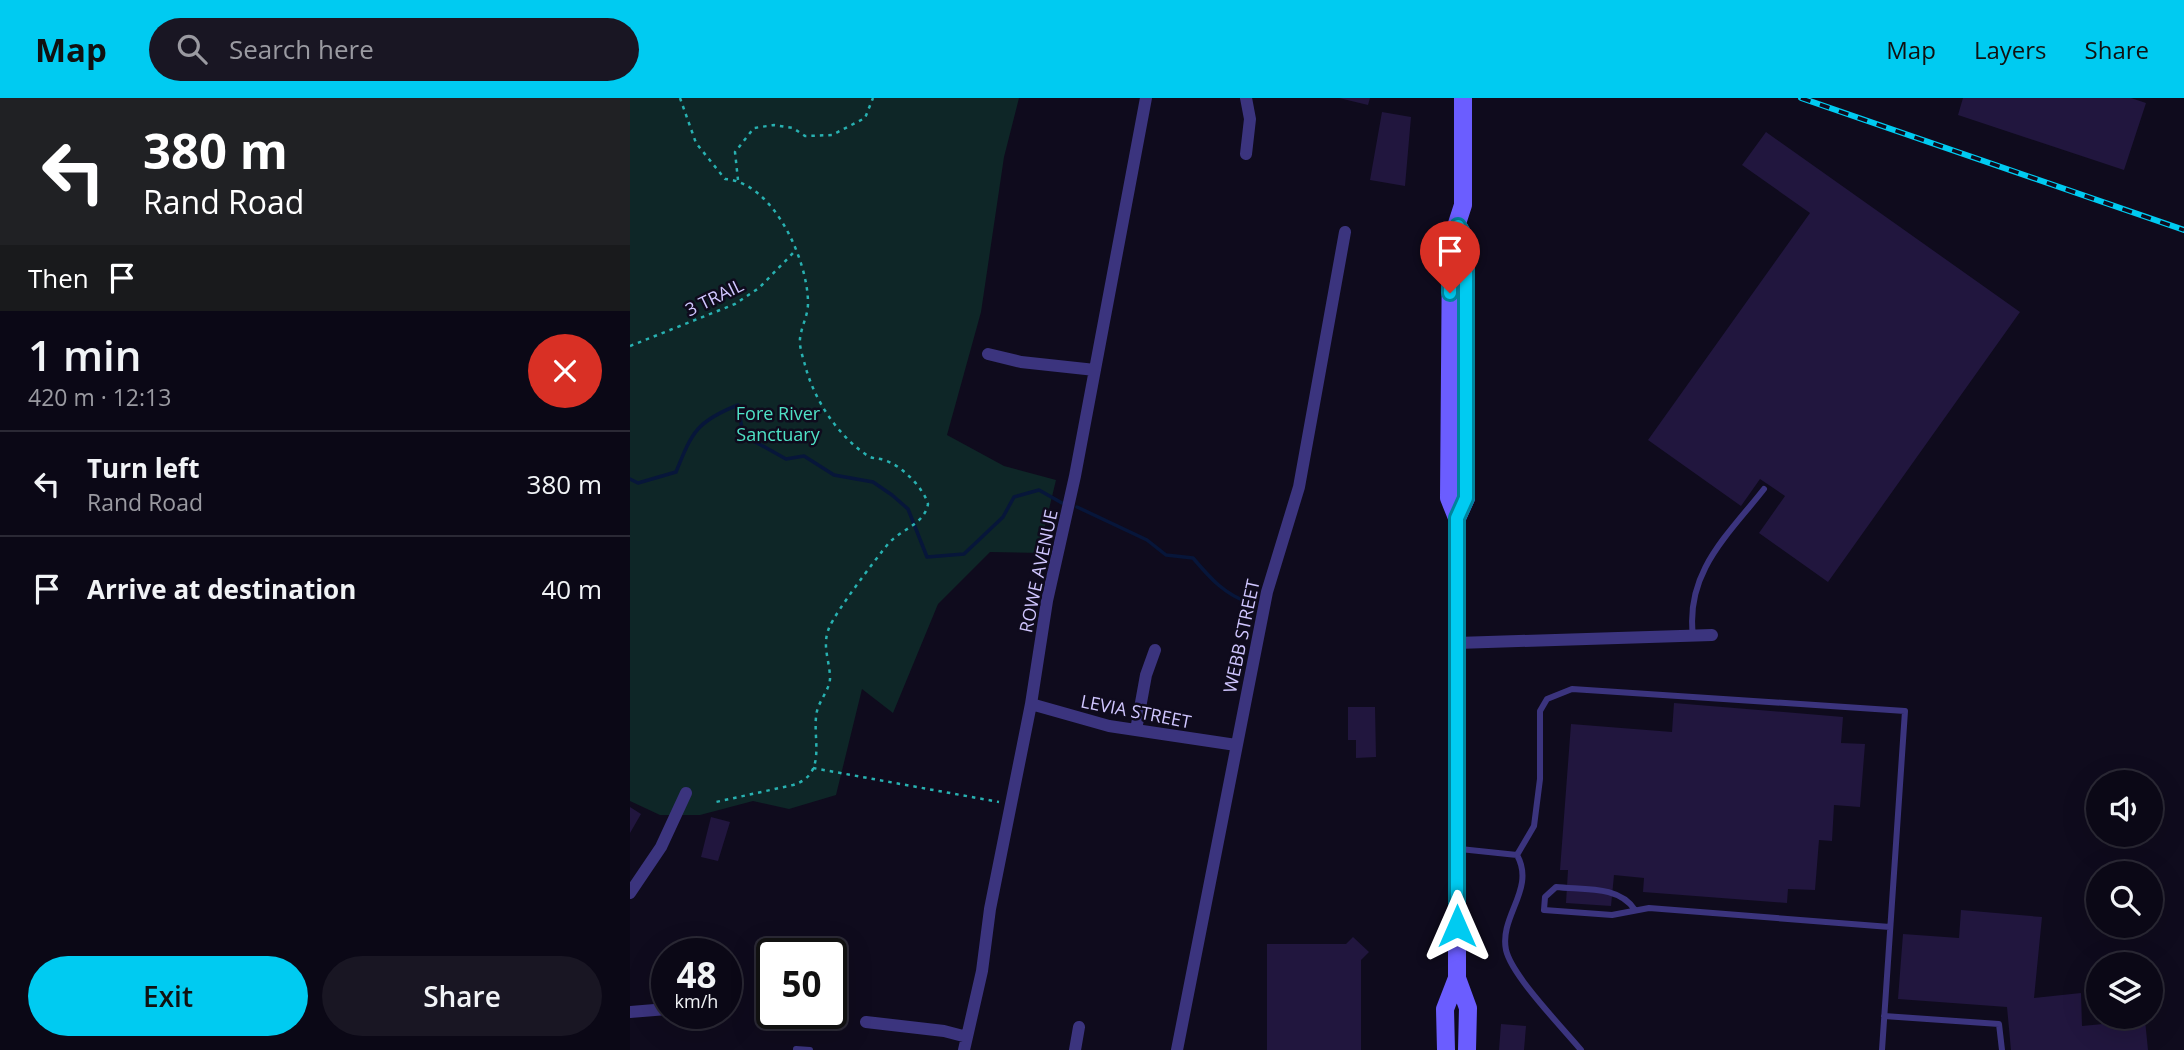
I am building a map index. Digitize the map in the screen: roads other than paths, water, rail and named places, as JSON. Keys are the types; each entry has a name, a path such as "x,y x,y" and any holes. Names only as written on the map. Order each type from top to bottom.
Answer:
{"main road":[{"path":"1463,98 1463,205 1458,226 1466,240 1466,498 1457,518 1457,978 1468,1008 1467,1050"},
{"path":"1446,1050 1445,1009 1457,978"}],"street":[{"name":"ROWE AVENUE","path":"965,1044 982,971 1009,804 1031,704 1048,601 1146,98"},
{"path":"1246,98 1250,119 1246,154"},
{"name":"WEBB STREET","path":"1177,1050 1267,592 1299,487 1345,232"},
{"path":"988,354 1021,362 1095,370"},
{"path":"1457,643 1712,635"},
{"path":"1136,730 1146,675 1154,650"},
{"name":"LEVIA STREET","path":"1031,704 1056,713 1136,730 1236,745"},
{"path":"630,893 661,847 686,793"},
{"path":"630,1012 651,1010"},
{"path":"866,1022 944,1031 965,1044"},
{"path":"1075,1050 1079,1027"}],"lane":[{"path":"1693,636 1692,598 1703,568 1764,489"},
{"path":"1517,855 1534,826 1540,779 1540,711 1547,699 1558,694 1572,689 1905,711 1882,1050"},
{"path":"1457,848 1517,855"},
{"path":"1517,855 1524,874 1518,904 1508,926 1505,947 1511,965 1581,1050"},
{"path":"1634,910 1628,900 1618,893 1556,887 1545,897 1544,909 1612,915 1649,908 1890,928"},
{"path":"1884,1016 1999,1024 2002,1050"},
{"path":"796,1049 810,1050"}],"waterway":[{"path":"630,479 638,483 676,472 698,430 713,417 738,405 743,435 786,459 804,456 834,475 873,482 892,495 908,509 927,557 964,554 1003,517 1014,497 1039,490 1062,503"},
{"path":"1077,507 1147,540 1166,555 1193,558 1225,591 1250,603"}],"railway":[{"path":"1801,98 2184,230"}],"park label":[{"name":"Fore River Sanctuary","path":"778,423"}]}
